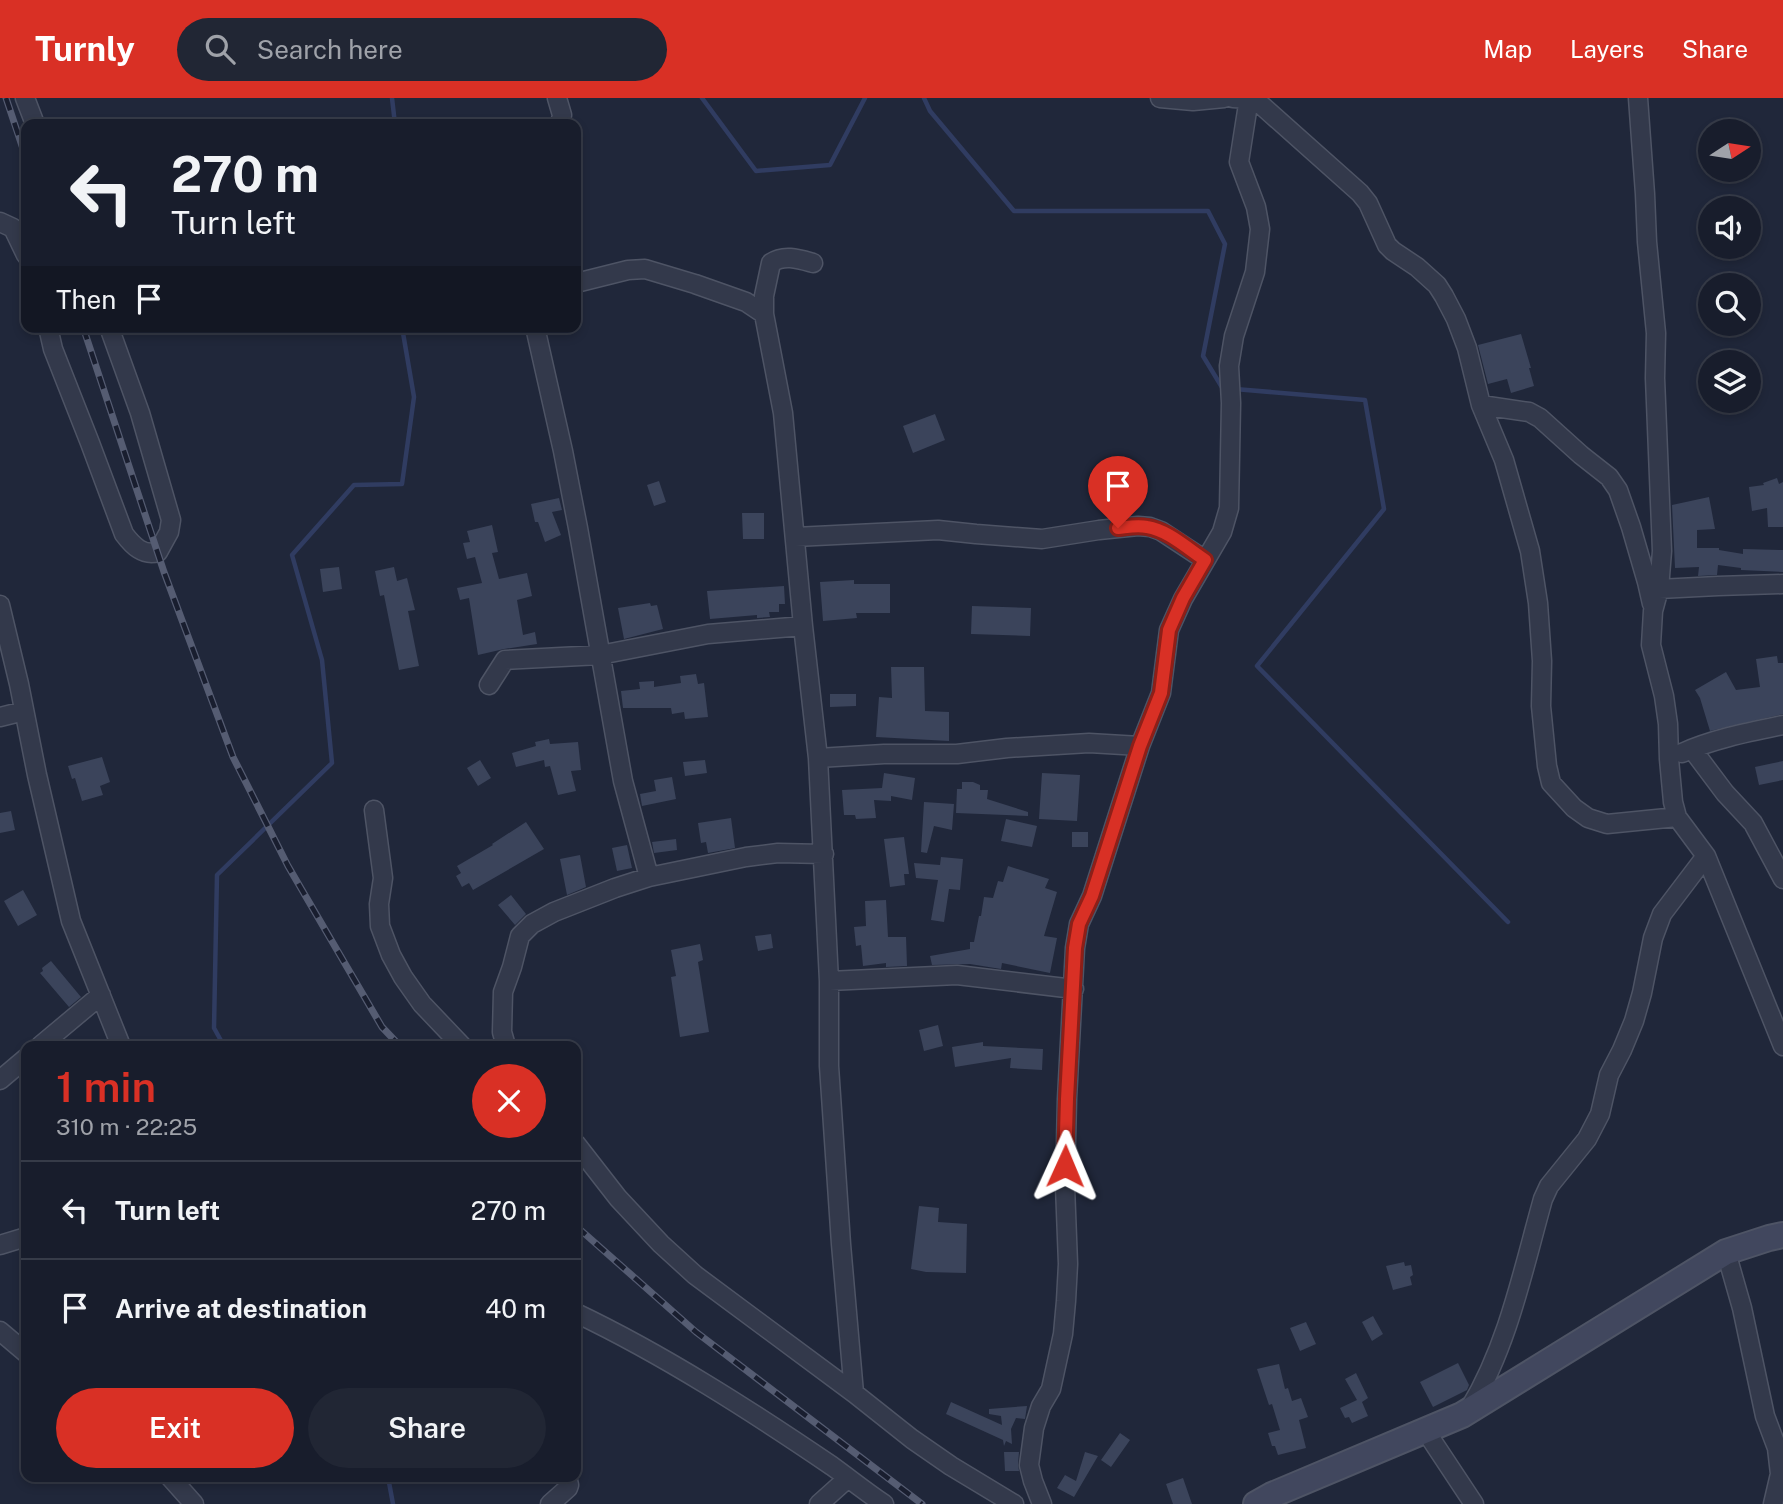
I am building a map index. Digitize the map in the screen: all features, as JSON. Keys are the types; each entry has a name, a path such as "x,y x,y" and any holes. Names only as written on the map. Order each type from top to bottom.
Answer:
{"street":[{"path":"25,98 33,119"},
{"path":"557,98 561,119"},
{"path":"1160,98 1193,101 1224,98"},
{"path":"1042,1504 1029,1465 1034,1428 1041,1406 1051,1390 1063,1334 1066,1301 1066,1122 1075,948 1079,924 1092,896 1140,746 1161,693 1169,630 1183,598 1222,532 1229,508 1229,366 1234,336 1255,272 1260,229 1256,207 1240,162 1244,98 1259,103 1360,193 1368,203 1387,245 1437,285 1460,329 1481,405 1504,460 1530,551 1538,603 1542,661 1541,706 1547,766 1552,783 1574,808 1588,818 1607,824 1677,817"},
{"path":"1637,98 1656,333 1655,377 1662,551 1651,645 1668,724 1673,802 1677,817 1706,856 1783,1046"},
{"path":"0,222 13,228 21,245"},
{"path":"813,263 793,258 778,259 771,263 764,296 764,314 783,413 818,758 829,981 830,1066 854,1393"},
{"path":"581,277 645,269 746,302 764,314"},
{"path":"49,333 53,349 124,534 133,546 150,554 158,552 169,532 171,520 140,413 111,333"},
{"path":"536,333 566,464 623,781 649,877"},
{"path":"1481,405 1529,412 1540,418 1609,477 1618,490 1631,527 1654,611"},
{"path":"795,537 938,530 1042,539 1138,526 1161,531 1205,560"},
{"path":"1659,589 1783,584"},
{"path":"0,609 71,921 119,1041"},
{"path":"489,685 505,660 600,655 708,634 803,626"},
{"path":"0,717 24,710"},
{"path":"1669,760 1692,749 1783,725"},
{"path":"818,758 957,754 1089,743 1140,746"},
{"path":"1692,749 1725,793 1753,824 1783,878"},
{"path":"374,810 383,878 379,904 380,926 403,977 422,1004 457,1041"},
{"path":"505,1041 502,1032 503,992 520,936 531,924 554,912 649,877 746,857 778,853 824,854"},
{"path":"1469,1411 1497,1354 1546,1193 1587,1139 1600,1114 1609,1075 1634,1021 1653,938 1662,914 1706,856"},
{"path":"829,981 957,975 1074,989"},
{"path":"46,1041 101,995"},
{"path":"0,1080 21,1062"},
{"path":"581,1150 618,1198 661,1244 695,1275 922,1446 1014,1504"},
{"path":"1256,1504 1469,1411 1727,1252 1769,1237 1783,1235"},
{"path":"0,1245 21,1239"},
{"path":"1727,1252 1765,1416 1780,1447 1780,1474 1773,1504"},
{"path":"581,1315 616,1332 761,1419 884,1504"},
{"path":"0,1331 21,1349"},
{"path":"1425,1430 1474,1504"},
{"path":"818,1504 848,1478"},
{"path":"174,1482 194,1504"},
{"path":"550,1504 568,1488 568,1482"}],"building":[{"path":"1521,334 1534,386 1511,393 1507,379 1488,384 1478,345"},
{"path":"935,414 945,440 913,453 903,426"},
{"path":"1777,478 1779,484 1783,482 1783,527 1768,527 1767,508 1752,511 1749,487 1764,485 1763,483"},
{"path":"659,481 666,502 654,506 647,485"},
{"path":"1709,497 1715,529 1697,530 1697,548 1719,548 1743,554 1743,549 1783,550 1783,572 1741,570 1718,565 1717,575 1698,576 1699,567 1675,568 1672,505"},
{"path":"559,498 562,510 552,512 561,535 545,542 538,522 535,522 531,504"},
{"path":"742,513 764,513 764,539 743,539"},
{"path":"492,525 498,552 492,553 499,579 527,573 532,596 517,600 523,635 535,632 537,644 478,655 469,598 460,600 457,588 482,583 475,557 467,559 463,543 470,542 467,531"},
{"path":"339,567 342,589 323,592 320,569"},
{"path":"394,567 397,581 407,578 415,610 408,611 419,666 399,670 384,595 380,596 375,571"},
{"path":"854,580 854,584 890,584 890,613 856,613 857,618 823,621 820,582"},
{"path":"784,586 785,604 779,604 779,612 769,612 770,617 757,618 757,615 710,619 707,591"},
{"path":"650,603 651,606 657,605 663,629 624,639 618,608"},
{"path":"972,606 1031,608 1030,636 971,634"},
{"path":"1777,656 1778,663 1783,663 1783,714 1710,731 1695,690 1726,672 1736,690 1760,687 1756,659"},
{"path":"891,667 924,667 925,711 949,712 949,741 876,737 879,697 892,698"},
{"path":"696,674 698,684 704,683 708,717 685,719 684,712 672,714 671,708 623,708 621,691 640,689 639,682 654,681 654,687 681,683 680,676"},
{"path":"830,694 856,694 856,706 830,707"},
{"path":"549,739 550,744 578,742 581,770 571,771 576,791 558,795 550,766 545,767 544,760 516,767 512,753 536,746 535,742"},
{"path":"102,757 110,782 100,786 103,795 82,801 68,766"},
{"path":"480,760 491,778 478,786 467,768"},
{"path":"705,760 707,773 685,776 683,762"},
{"path":"1783,761 1783,780 1759,785 1755,767"},
{"path":"884,773 915,778 912,800 891,796 891,801 874,800 876,818 856,819 855,815 844,815 842,790 882,788"},
{"path":"1042,773 1080,775 1077,821 1039,819"},
{"path":"672,777 676,799 642,806 640,794 656,791 654,780"},
{"path":"962,782 980,785 980,790 988,790 987,799 1028,812 1028,816 956,813 957,789 962,789"},
{"path":"924,802 954,804 952,830 934,826 927,853 921,852"},
{"path":"11,811 15,830 0,833 0,813"},
{"path":"731,818 735,848 708,853 706,842 701,843 698,823"},
{"path":"1006,819 1037,826 1032,847 1001,841"},
{"path":"526,822 544,849 473,890 469,883 462,887 456,876 461,873 457,866"},
{"path":"1072,832 1088,832 1088,847 1072,847"},
{"path":"904,837 909,874 904,874 905,885 890,887 884,839"},
{"path":"676,839 677,850 654,853 652,842"},
{"path":"627,845 632,868 617,871 612,848"},
{"path":"580,855 586,887 567,895 560,859"},
{"path":"941,857 963,859 960,890 949,889 944,922 931,920 938,880 916,878 914,863 940,865"},
{"path":"1008,866 1049,879 1045,888 1057,892 1044,936 1057,938 1050,973 1002,963 1001,969 970,964 932,965 930,956 970,949 984,897 993,898 998,881 1003,882"},
{"path":"23,890 37,915 18,926 4,901"},
{"path":"511,895 526,914 515,925 498,905"},
{"path":"886,900 888,937 906,937 907,966 886,967 886,963 863,966 861,945 856,946 854,927 866,926 865,901"},
{"path":"771,934 773,948 758,951 755,936"},
{"path":"700,944 703,960 698,962 709,1032 680,1037 671,977 676,976 671,950"},
{"path":"51,961 81,997 69,1007 40,973"},
{"path":"938,1025 943,1046 924,1051 919,1030"},
{"path":"983,1042 983,1046 1043,1049 1042,1070 1010,1068 1011,1058 955,1067 952,1047"},
{"path":"919,1206 939,1208 938,1222 967,1224 966,1273 911,1269"},
{"path":"1404,1262 1405,1266 1411,1265 1412,1285 1393,1290 1386,1266"},
{"path":"1373,1316 1383,1334 1372,1341 1362,1322"},
{"path":"1306,1322 1316,1344 1300,1351 1290,1328"},
{"path":"1458,1363 1469,1385 1467,1390 1433,1407 1420,1382"},
{"path":"1279,1364 1285,1389 1288,1388 1292,1401 1301,1398 1308,1417 1299,1420 1306,1448 1278,1455 1268,1433 1280,1430 1257,1369"},
{"path":"1356,1373 1368,1398 1362,1402 1368,1416 1352,1423 1349,1417 1345,1418 1340,1408 1357,1400 1345,1379"},
{"path":"951,1402 1002,1425 1001,1416 989,1414 989,1409 1027,1406 1025,1419 1016,1418 1011,1429 1012,1444 1006,1441 1004,1446 1003,1440 946,1414"},
{"path":"1120,1433 1130,1440 1111,1467 1101,1460"},
{"path":"1004,1452 1019,1452 1019,1471 1005,1471"},
{"path":"1085,1452 1098,1456 1074,1497 1057,1488 1065,1475 1076,1481"},
{"path":"1183,1478 1192,1504 1173,1504 1166,1484"}],"waterway":[{"path":"392,98 394,119"},
{"path":"702,98 756,171 830,165 865,98"},
{"path":"924,98 930,111 1014,211 1208,211 1225,244 1203,356 1223,389 1226,389"},
{"path":"221,1041 214,1028 217,875 332,763 322,660 292,555 354,485 402,484 414,397 403,333"},
{"path":"1235,389 1365,400 1384,509 1257,666 1508,922"},
{"path":"389,1482 393,1504"}],"railway":[{"path":"6,98 21,143"},
{"path":"85,333 164,572 233,757 288,866 382,1027 395,1041"},
{"path":"581,1230 696,1332 922,1504"}],"route":[{"path":"1065,1166 1075,948 1079,924 1092,896 1140,746 1161,693 1169,630 1183,598 1205,560 1161,531 1138,526 1118,528"}]}
